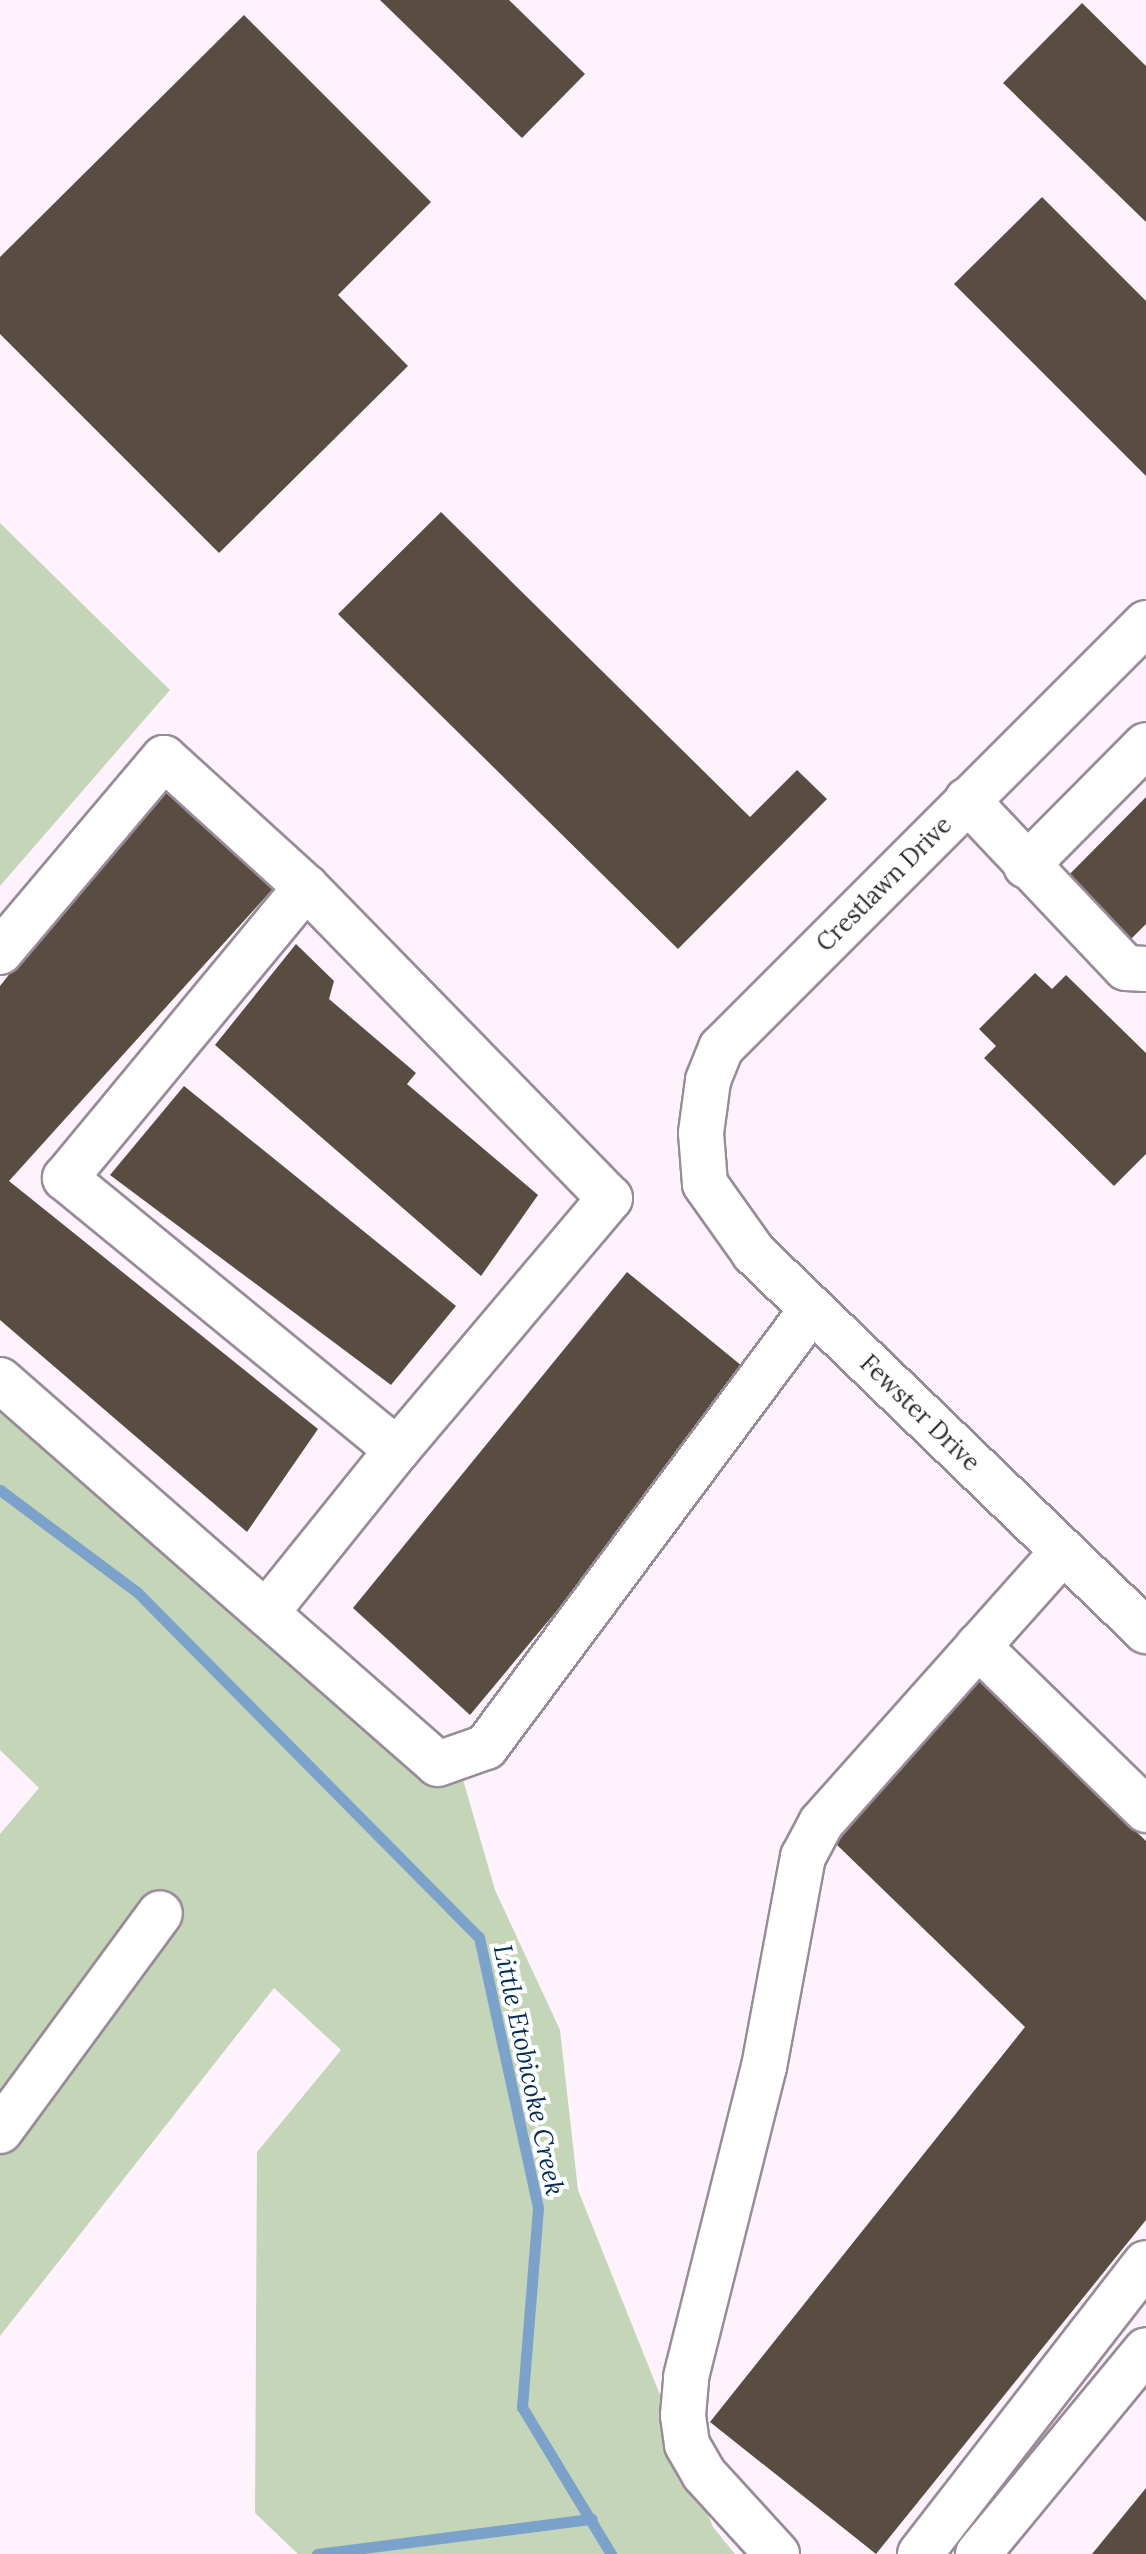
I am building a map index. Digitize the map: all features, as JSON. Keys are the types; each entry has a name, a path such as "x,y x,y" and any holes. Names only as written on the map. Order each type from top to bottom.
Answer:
{"street":[{"name":"Crestlawn Drive","path":"705,1184 701,1133 708,1081 721,1048 1146,623"},
{"path":"1026,866 1146,745"},
{"path":"0,952 164,758 306,887 610,1198 397,1450 266,1613"},
{"path":"967,800 1026,866 1126,968 1146,969"},
{"path":"306,887 65,1178 397,1450"},
{"name":"Fewster Drive","path":"705,1184 754,1253 1146,1631"},
{"path":"0,1380 438,1764 486,1747 812,1309"},
{"path":"777,2554 704,2474 687,2444 683,2415 686,2377 764,2067 792,1901 803,1857 821,1823 1063,1551"},
{"path":"978,1646 1146,1810"},
{"path":"0,2131 160,1913"},
{"path":"920,2554 1146,2263"},
{"path":"978,2554 1146,2350"}],"green space":[{"path":"0,523 170,690 0,886"},
{"path":"0,1388 455,1752 495,1890 560,2030 578,2190 713,2527 735,2554 298,2554 255,2513 257,2152 341,2050 274,1988 0,2336 0,1834 39,1788 0,1750"}],"building":[{"path":"380,0 509,0 585,74 522,138"},
{"path":"1082,3 1146,66 1146,222 1003,83"},
{"path":"244,15 431,202 338,295 408,366 219,553 0,334 0,257"},
{"path":"1042,197 1146,301 1146,476 954,284"},
{"path":"441,512 750,817 797,770 827,799 678,949 338,614"},
{"path":"164,779 279,882 9,1181 318,1429 247,1532 0,1320 0,986"},
{"path":"1146,797 1146,924 1119,951 1056,888"},
{"path":"296,944 334,981 329,999 416,1073 407,1084 538,1195 481,1276 215,1045"},
{"path":"1035,973 1052,989 1066,975 1146,1053 1146,1154 1114,1186 984,1058 996,1046 979,1029"},
{"path":"184,1086 456,1306 391,1385 110,1175"},
{"path":"627,1272 753,1375 470,1715 353,1608"},
{"path":"975,1677 1146,1841 1146,2220 876,2554 710,2422 1025,2027 836,1844"},
{"path":"1146,2488 1146,2554 1092,2554"}],"waterway":[{"name":"Little Etobicoke Creek","path":"0,1490 137,1592 479,1937 538,2208 522,2407 611,2554"},
{"path":"317,2554 592,2519"}]}
